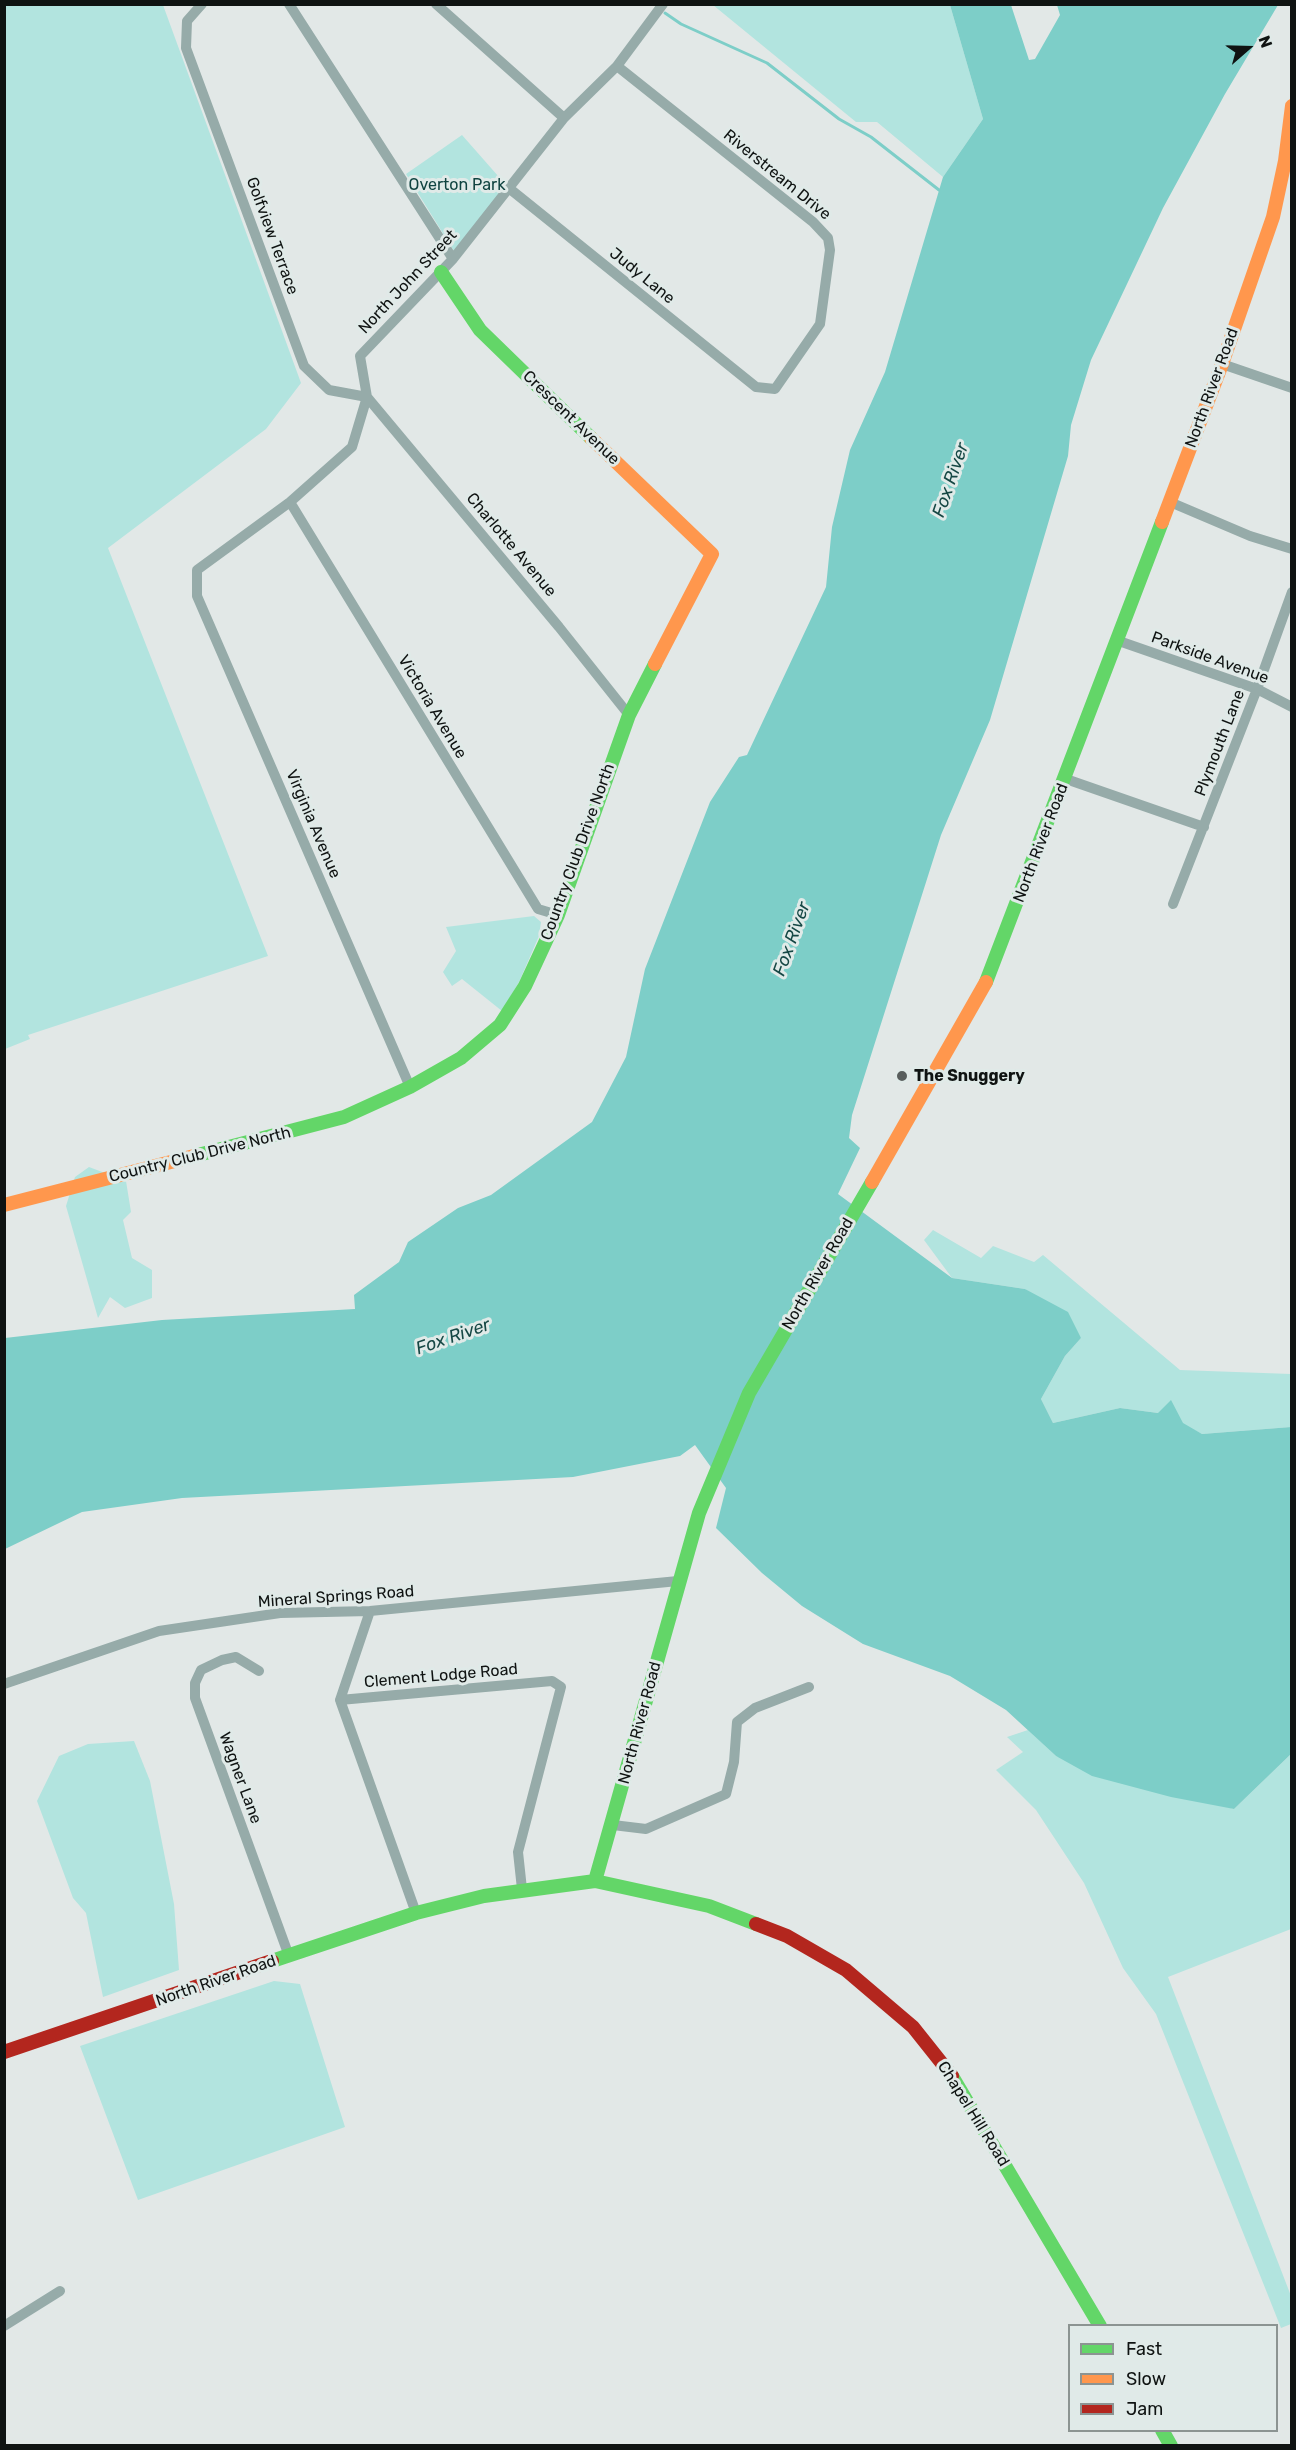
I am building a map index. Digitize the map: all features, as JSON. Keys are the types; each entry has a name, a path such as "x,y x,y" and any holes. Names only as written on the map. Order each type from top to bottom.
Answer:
{"street":[{"name":"Golfview Terrace","path":"202,4 187,21 186,48 304,366 329,390 367,397"},
{"path":"289,4 453,259"},
{"path":"436,4 564,118"},
{"name":"North John Street","path":"198,570 290,502 352,447 367,397 360,356 453,259 564,118 617,66 663,4"},
{"name":"Riverstream Drive","path":"617,66 813,222 828,238 830,250 820,324 775,389 756,387"},
{"name":"North River Road","path":"4,2052 416,1913 522,1888 595,1881 613,1825 678,1581 699,1513 749,1393 982,992 1066,779 1116,640 1222,364 1273,217 1285,161 1292,106"},
{"name":"Judy Lane","path":"510,189 756,387"},
{"name":"Crescent Avenue","path":"441,272 480,330 712,554"},
{"path":"1222,364 1292,388"},
{"name":"Charlotte Avenue","path":"367,397 559,627 628,715"},
{"name":"Victoria Avenue","path":"290,502 538,909 558,915"},
{"path":"1170,502 1250,536 1292,549"},
{"name":"Country Club Drive North","path":"4,1205 344,1117 410,1087 460,1058 500,1024 525,986 558,915 628,715 712,554"},
{"name":"Virginia Avenue","path":"198,570 197,596 410,1087"},
{"name":"Plymouth Lane","path":"1173,904 1257,689 1292,592"},
{"name":"Parkside Avenue","path":"1116,640 1257,689 1292,707"},
{"path":"1066,779 1204,827"},
{"name":"Mineral Springs Road","path":"4,1684 159,1631 280,1613 370,1611 678,1581"},
{"path":"370,1611 340,1700 416,1913"},
{"name":"Wagner Lane","path":"259,1671 236,1657 222,1660 201,1670 195,1683 195,1698 289,1956"},
{"name":"Clement Lodge Road","path":"340,1700 552,1681 561,1687 518,1852 522,1888"},
{"path":"613,1825 646,1829 726,1794 734,1762 737,1722 755,1708 809,1687"},
{"name":"Chapel Hill Road","path":"595,1881 709,1906 787,1936 846,1970 913,2027 954,2078 1099,2324"},
{"path":"4,2326 60,2291"},
{"path":"1163,2432 1171,2445"}],"green space":[{"path":"5,4 163,5 301,383 266,429 108,548 268,956 28,1035 30,1039 5,1049"},
{"path":"713,5 950,5 983,119 943,177 877,122 856,122"},
{"name":"Overton Park","path":"462,135 506,185 454,251 406,174"},
{"path":"534,916 541,922 539,936 519,982 502,1011 462,979 452,986 443,972 456,951 446,927"},
{"path":"89,1167 126,1181 131,1212 123,1220 132,1258 152,1270 152,1298 125,1308 110,1297 98,1318 66,1206 75,1177"},
{"path":"933,1230 981,1258 993,1246 1034,1262 1043,1255 1180,1370 1291,1374 1291,1427 1202,1434 1158,1413 1120,1408 1053,1423 1041,1399 1065,1356 1081,1338 1025,1289 952,1278 924,1240"},
{"path":"1028,1730 1056,1756 1234,1809 1291,1754 1291,1929 1168,1977 1291,2296 1291,2324 1281,2328 1156,2014 1123,1968 1084,1883 1036,1810 996,1770 1023,1752 1007,1737"},
{"path":"134,1741 150,1781 174,1904 179,1970 103,1997 86,1913 73,1898 37,1801 59,1756 88,1744"},
{"path":"274,1981 300,1984 345,2127 138,2200 80,2046"}],"water":[{"name":"Fox River","path":"950,5 1011,5 1029,60 1035,59 1060,15 1057,5 1278,5 1225,94 1163,208 1091,360 1071,425 1068,456 990,720 941,835 852,1115 849,1138 860,1148 838,1194 952,1278 1025,1289 1068,1312 1081,1338 1065,1356 1041,1399 1053,1423 1120,1408 1158,1413 1171,1400 1183,1423 1202,1434 1291,1427 1291,1754 1234,1809 1171,1797 1092,1776 1056,1756 1006,1710 950,1676 863,1644 802,1606 762,1573 716,1528 726,1488 695,1445 680,1456 573,1477 182,1498 82,1512 5,1549 5,1338 162,1320 355,1309 354,1295 399,1262 408,1242 458,1208 491,1195 592,1122 626,1057 645,969 710,802 739,757 747,755 826,587 832,527 850,450 885,372 943,177 983,119"}],"waterway":[{"path":"665,13 681,24 767,63 839,119 871,137 939,190"}],"traffic: fast":[{"path":"441,272 480,330 591,438"},
{"path":"986,982 1162,522"},
{"path":"198,1155 344,1117 410,1087 461,1058 500,1025 525,986 558,915 629,715 655,664"},
{"path":"595,1881 699,1513 749,1393 872,1182"},
{"path":"272,1961 416,1913 484,1896 595,1881 709,1906 756,1924"},
{"path":"952,2076 1099,2324"},
{"path":"1163,2432 1171,2446"}],"traffic: slow":[{"path":"1162,522 1222,364 1273,217 1285,161 1292,106"},
{"path":"591,438 712,554 655,664"},
{"path":"872,1182 986,982"},
{"path":"4,1205 198,1155"}],"traffic: jam":[{"path":"756,1924 787,1936 846,1970 913,2027 952,2076"},
{"path":"4,2052 272,1961"}],"place":[{"name":"The Snuggery","path":"902,1076"}]}
